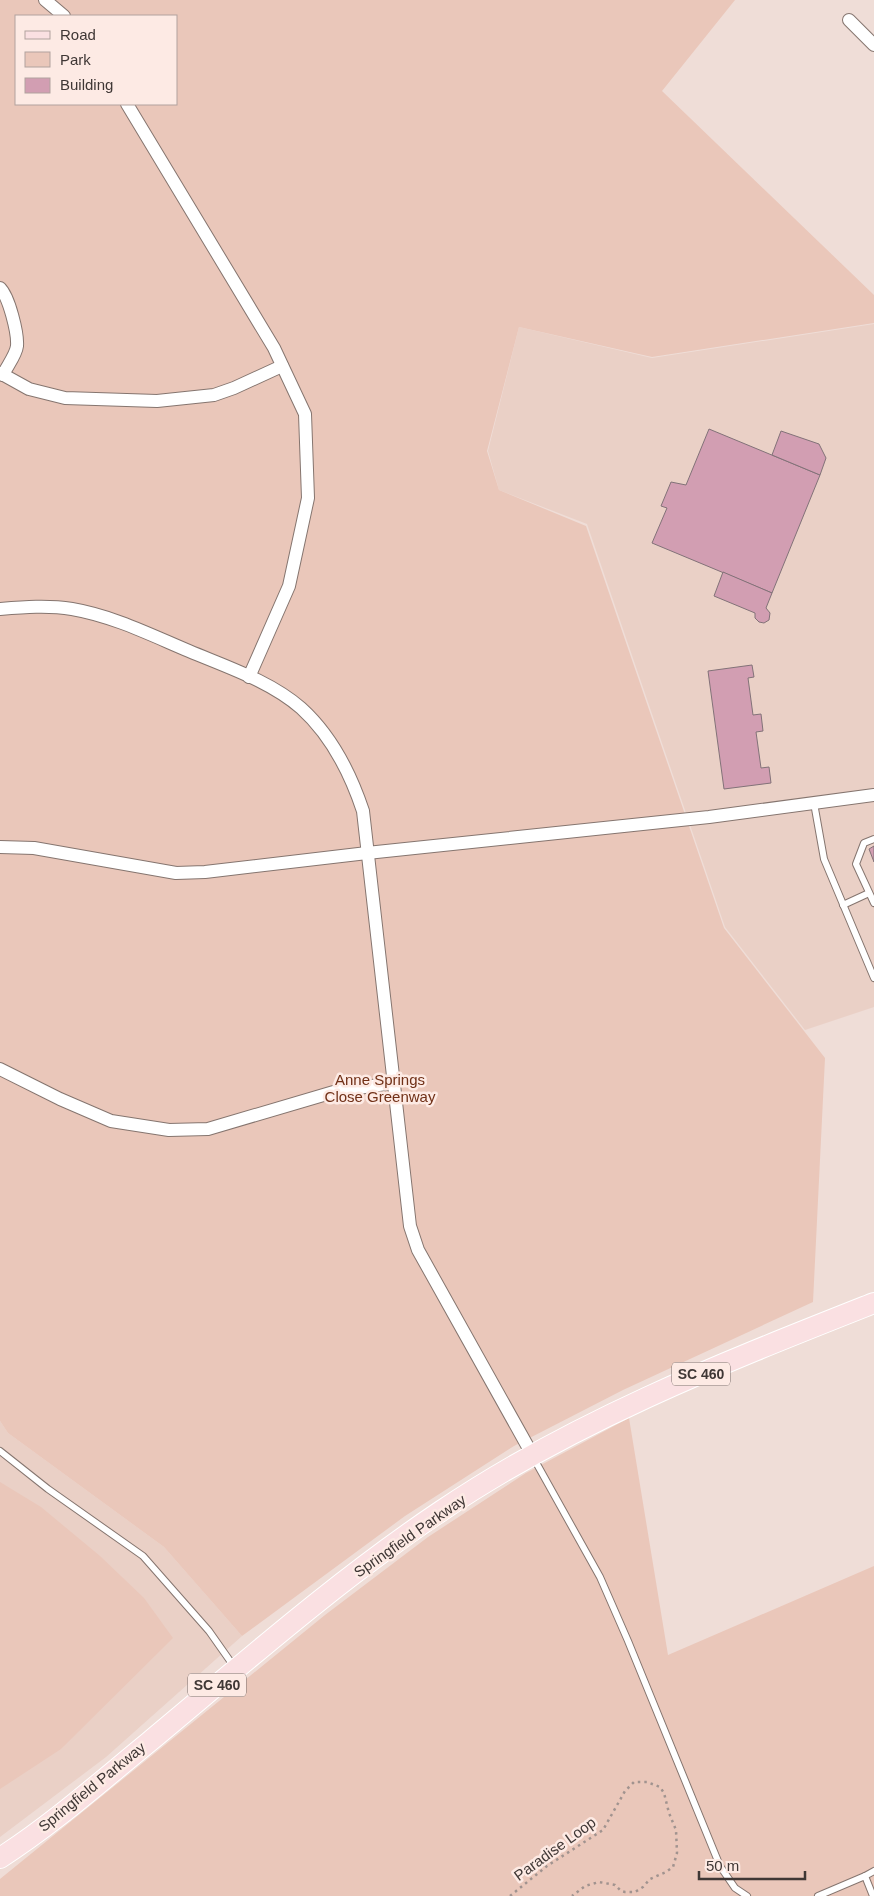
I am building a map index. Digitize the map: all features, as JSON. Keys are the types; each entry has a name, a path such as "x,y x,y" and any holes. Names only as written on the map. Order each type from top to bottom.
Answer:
{"main road":[{"name":"Springfield Parkway","path":"0,1858 75,1803 236,1669 374,1559 440,1512 498,1475 566,1436 640,1400 737,1358 874,1303"}],"street":[{"path":"45,0 63,15"},
{"path":"849,20 874,44"},
{"path":"128,105 274,348 305,414 308,498 289,586 249,678"},
{"path":"0,288 4,292 14,322 17,346 2,374 29,389 65,398 157,401 214,395 282,366"},
{"path":"0,609 35,606 70,609 107,617 269,686 301,708 332,744 352,780 363,811 410,1226 418,1250 533,1456"},
{"path":"0,847 34,848 176,872 205,872 709,817 874,795"},
{"path":"0,1069 60,1100 111,1121 169,1130 208,1129 338,1090 393,1084"}],"lane":[{"path":"814,803 822,852 874,978"},
{"path":"874,838 864,842 856,864 874,903"},
{"path":"843,905 869,893"},
{"path":"0,1451 48,1489 143,1556 209,1631 236,1669"},
{"path":"533,1456 600,1576 720,1866 735,1888 747,1896"},
{"path":"818,1896 827,1894 874,1871"},
{"path":"864,1876 873,1896"}],"path":[{"name":"Paradise Loop","path":"510,1896 547,1866 603,1830 625,1791 634,1782 640,1781 660,1787 664,1793 675,1827 677,1853 675,1863 670,1870 650,1879 644,1887 633,1894 621,1891 615,1885 599,1882 585,1886 572,1896"}],"shaded area":[{"path":"874,324 874,1007 805,1030 725,927 587,524 499,490 488,451 519,327 652,358"},
{"path":"0,1421 8,1433 164,1547 242,1636 106,1757 0,1837"}],"green space":[{"name":"Anne Springs Close Greenway","path":"0,0 735,0 662,91 874,295 874,323 652,357 519,327 487,451 499,490 586,526 724,928 825,1058 813,1302 623,1390 514,1446 405,1516 242,1636 164,1547 8,1433 0,1421"},
{"path":"629,1418 668,1655 874,1566 874,1896 0,1896 0,1879 325,1615 428,1537 526,1473"},
{"path":"0,1482 41,1507 100,1556 144,1598 173,1638 61,1749 0,1789"}],"building":[{"path":"709,429 820,475 772,593 652,543 667,508 661,506 671,482 686,485"},
{"path":"781,431 819,444 826,458 820,475 772,455"},
{"path":"723,572 772,593 766,608 770,613 769,620 764,623 759,622 755,618 755,613 714,596"},
{"path":"752,665 754,677 748,678 753,715 761,714 763,731 756,732 761,768 769,767 771,783 724,789 708,671"},
{"path":"874,846 874,862 869,849"}]}
